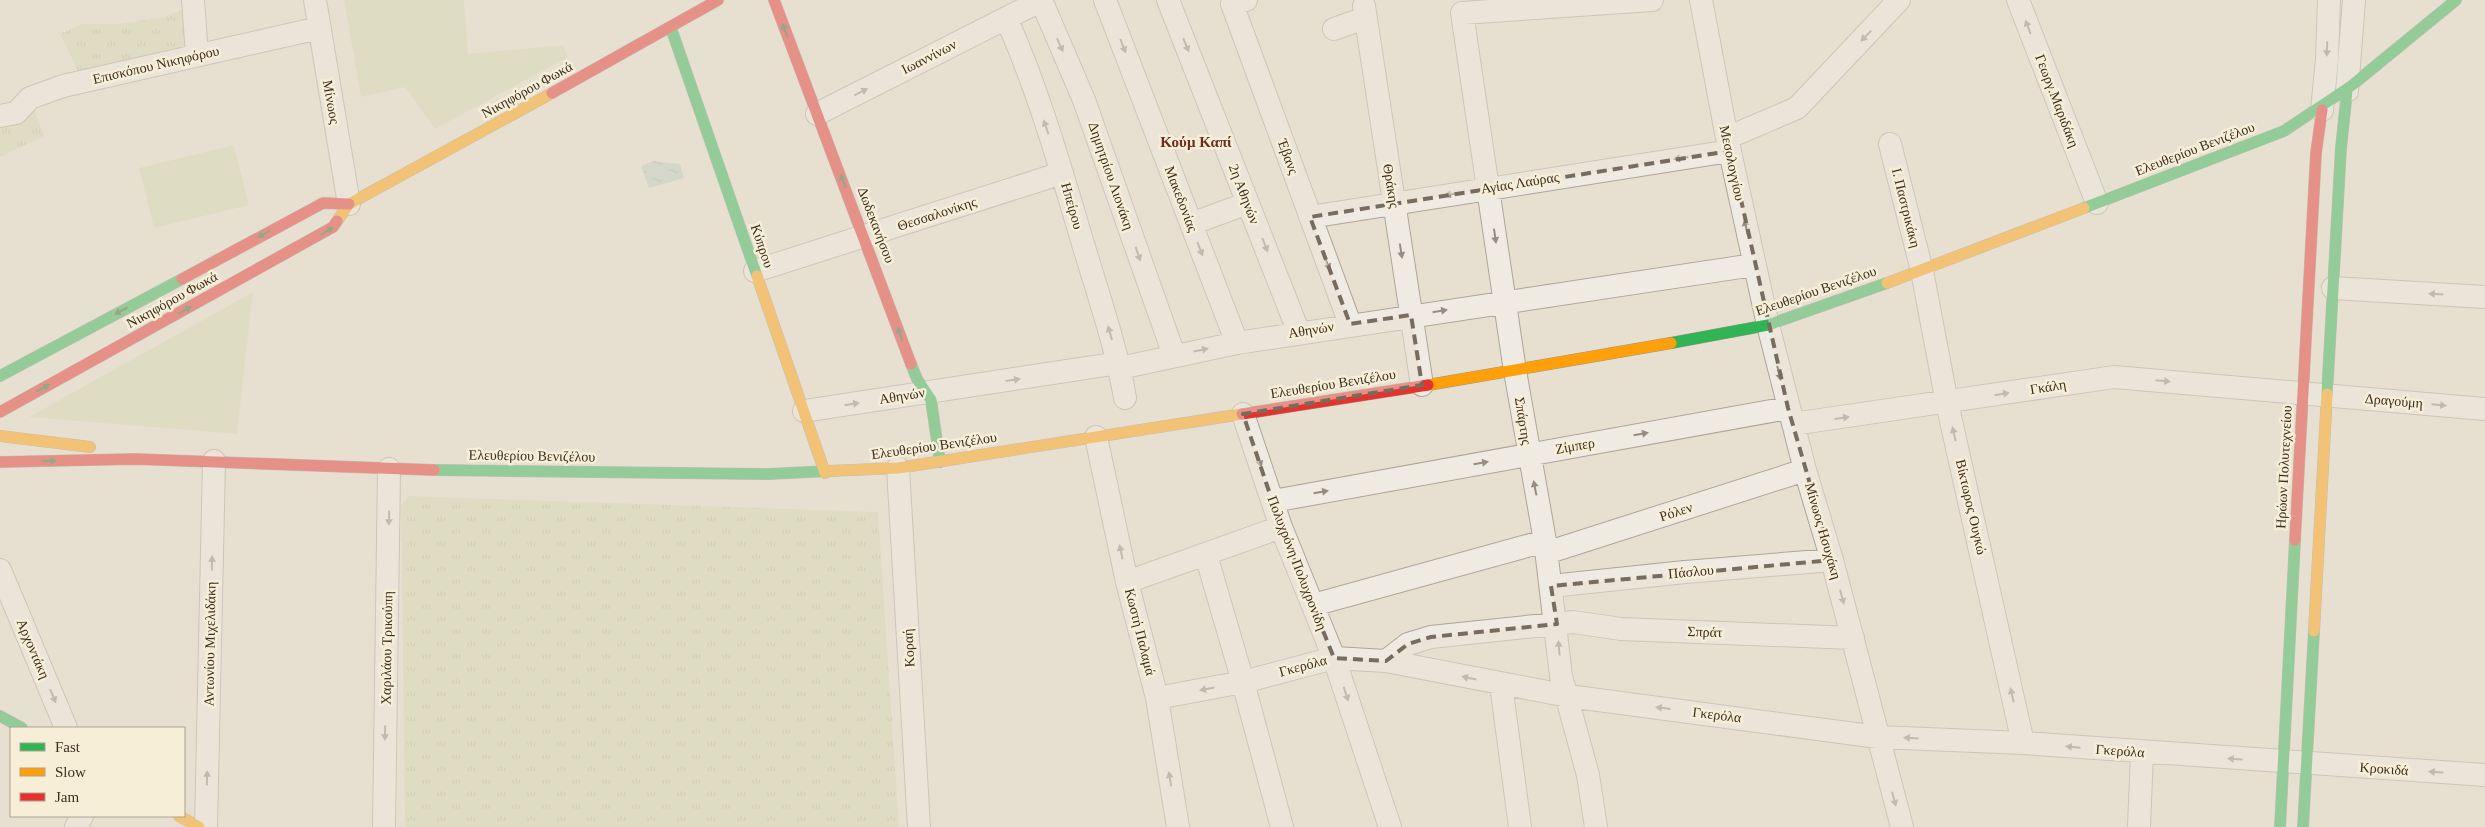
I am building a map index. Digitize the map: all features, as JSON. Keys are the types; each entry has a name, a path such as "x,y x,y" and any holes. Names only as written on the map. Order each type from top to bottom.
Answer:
{"main road":[{"name":"Νικηφόρου Φωκά","path":"0,412 334,227 349,204 671,28 688,13 718,0"},
{"name":"Δωδεκανήσου","path":"774,0 917,379 931,400 940,462"},
{"name":"Ελευθερίου Βενιζέλου","path":"0,462 135,459 390,469 825,473 898,468 1515,371 1768,325 1922,271 2284,131 2322,110 2347,91 2456,0"},
{"name":"Κύπρου","path":"671,28 825,473"},
{"path":"2303,827 2340,148 2347,91"},
{"name":"Ηρώων Πολυτεχνείου","path":"2280,827 2316,153 2322,110"},
{"name":"Νικηφόρου Φωκά","path":"0,376 323,202 349,204"},
{"name":"Ελευθερίου Βενιζέλου","path":"0,436 107,450 135,459"},
{"path":"0,716 20,727"},
{"path":"181,817 199,827"}],"street":[{"path":"193,0 197,55"},
{"name":"Μίνωος","path":"315,0 349,204"},
{"name":"Ιωαννίνων","path":"817,114 1011,10 1041,0"},
{"name":"Δημητρίου Λιονάκη","path":"1041,0 1084,100 1174,355"},
{"name":"Μακεδονίας","path":"1105,0 1236,342"},
{"name":"2η Αθηνών","path":"1168,0 1299,333"},
{"name":"Έβανς","path":"1246,0 1232,4 1350,324"},
{"name":"Σπάρτης","path":"1596,827 1588,775 1561,676 1557,624 1546,547 1528,454 1462,13 1652,0"},
{"name":"Μεσολογγίου","path":"1701,0 1728,145 1768,325"},
{"name":"Γεωργ.Μαριδάκη","path":"2018,0 2097,203"},
{"path":"2322,110 2327,60 2329,0"},
{"path":"2347,91 2354,0"},
{"name":"Αγίας Λαύρας","path":"1310,217 1488,188 1728,145 1797,108 1890,4"},
{"name":"Ηπείρου","path":"1011,10 1019,46 1062,173 1119,366 1125,398"},
{"name":"Θράκης","path":"1334,29 1365,12 1422,386"},
{"name":"Επισκόπου Νικηφόρου","path":"0,116 16,112 30,98 63,86 319,28"},
{"name":"Ι. Παστρικάκη","path":"1890,144 1922,271"},
{"name":"Θεσσαλονίκης","path":"755,271 1062,173"},
{"path":"1191,224 1248,203"},
{"name":"Αθηνών","path":"804,411 926,392 1119,366 1236,342 1754,265"},
{"name":"Βίκτωρος Ουγκώ","path":"1922,271 1948,403 2023,743"},
{"path":"2333,288 2485,297"},
{"name":"Μίνωος Ησυχάκη","path":"1768,325 1805,470 1832,560 1902,827"},
{"name":"Γκάλη","path":"1791,416 1948,403 2114,377 2304,393"},
{"name":"Δραγούμη","path":"2304,393 2485,410"},
{"name":"Πολυχρόνη Πολυχρονίδη","path":"1243,414 1281,528 1334,658 1390,827"},
{"name":"Ζίμπερ","path":"1273,501 1528,454 1791,416"},
{"name":"Κωστή Παλαμά","path":"1096,437 1127,582 1157,698 1178,827"},
{"name":"Αντωνίου Μιχελιδάκη","path":"206,827 214,461"},
{"name":"Κοραή","path":"898,468 920,827"},
{"name":"Χαριλάου Τρικούπη","path":"384,827 390,469"},
{"name":"Ρόλεν","path":"1313,605 1546,547 1805,470"},
{"path":"1127,582 1281,528"},
{"path":"1206,555 1282,827"},
{"name":"Πάσλου","path":"1551,586 1685,572 1832,560"},
{"name":"Αρχοντάκη","path":"0,570 66,727"},
{"name":"Σπράτ","path":"1386,661 1408,644 1431,637 1573,622 1621,628 1853,638"},
{"name":"Γκερόλα","path":"1157,698 1243,682 1334,658 1386,661 1501,685 1568,696 1878,737 2023,743 2284,762"},
{"path":"1501,685 1520,827"},
{"path":"2139,827 2142,752"},
{"name":"Κροκιδά","path":"2284,762 2485,775"}],"highlighted area":[{"path":"1730,151 1788,408 1832,560 1551,586 1557,624 1431,637 1408,644 1386,661 1334,658 1281,527 1243,414 1422,385 1411,315 1350,324 1310,217"}],"green space":[{"path":"344,0 464,0 468,54 563,45 568,57 435,129 405,87 361,97"},
{"path":"189,7 194,45 79,73 60,34 82,24 118,24 164,17"},
{"path":"33,106 44,136 0,157 0,125"},
{"path":"234,145 249,205 154,228 139,168"},
{"path":"253,292 237,434 29,417"},
{"path":"408,496 878,512 899,827 405,827 401,507"}],"water":[{"path":"654,161 680,164 684,178 649,188 641,166"}],"traffic: fast":[{"path":"2084,208 2284,131 2351,86 2456,0"},
{"path":"671,28 757,276"},
{"path":"2327,394 2341,148 2347,91"},
{"path":"0,376 182,279"},
{"path":"1671,343 1768,325 1887,283"},
{"path":"911,364 917,379 931,400 940,462"},
{"path":"434,470 769,474 829,471"},
{"path":"2280,827 2295,540"},
{"path":"2303,827 2314,631"},
{"path":"0,716 20,727"}],"traffic: slow":[{"path":"337,221 349,204 552,93"},
{"path":"1887,283 2084,208"},
{"path":"757,276 825,473"},
{"path":"1428,385 1671,343"},
{"path":"2314,631 2327,394"},
{"path":"829,471 898,468 1242,414"},
{"path":"0,436 90,447"},
{"path":"181,817 199,827"}],"traffic: jam":[{"path":"552,93 718,0"},
{"path":"774,0 911,364"},
{"path":"2295,540 2316,153 2322,110"},
{"path":"182,279 323,203 349,204"},
{"path":"0,412 333,227 337,221"},
{"path":"1242,414 1428,385"},
{"path":"0,462 135,459 434,470"}],"district":[{"name":"Κούμ Καπί","path":"1196,142"}]}
